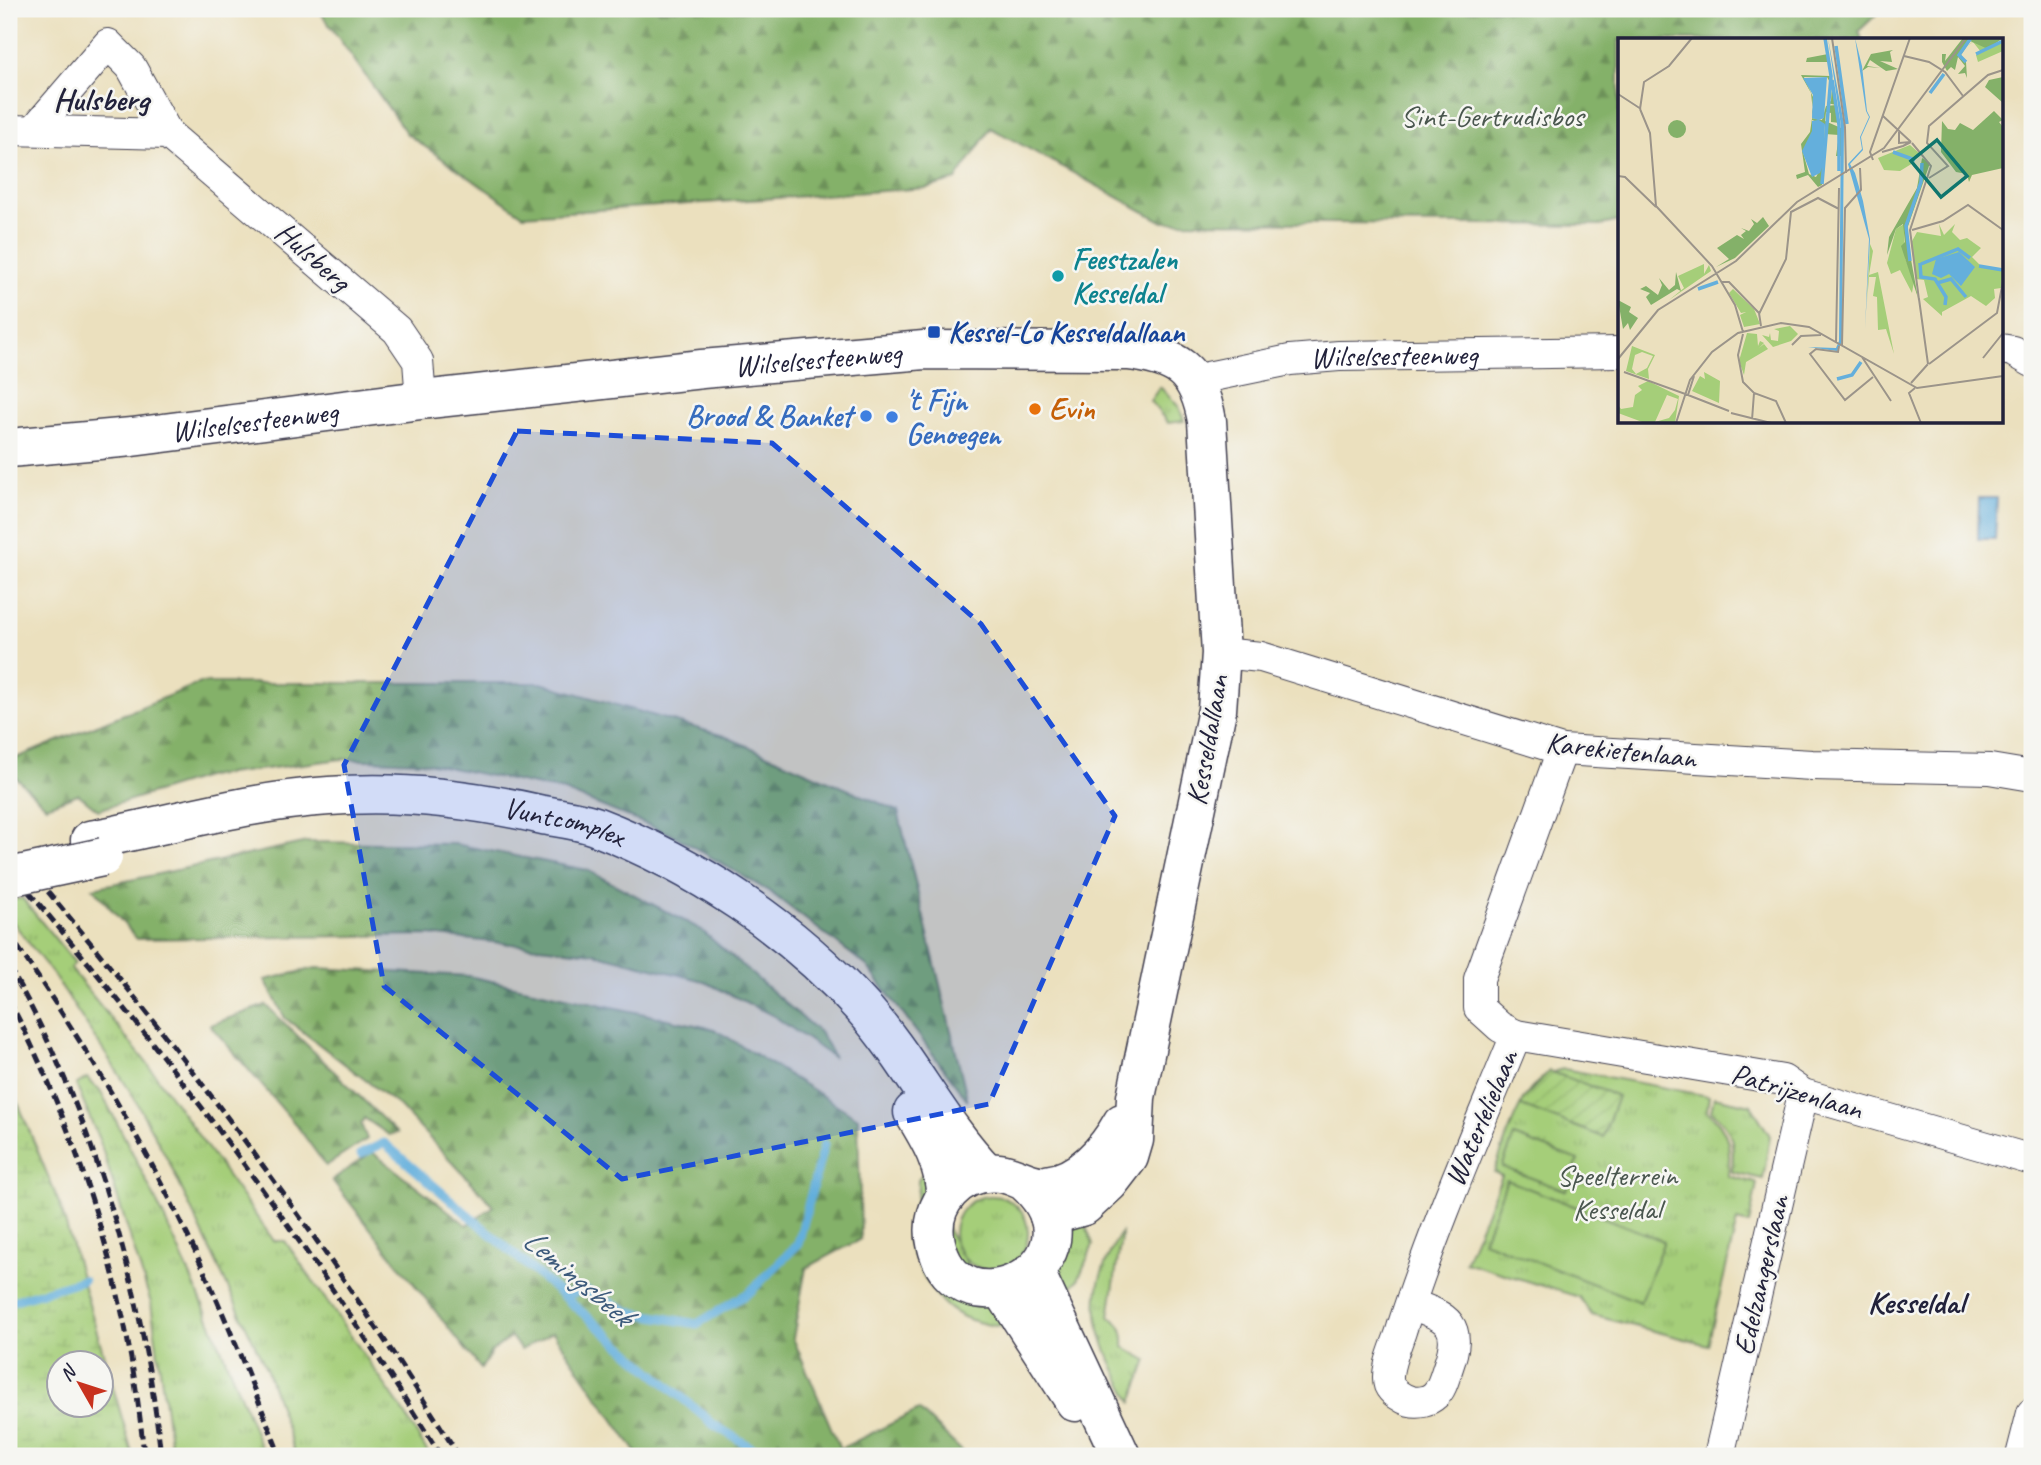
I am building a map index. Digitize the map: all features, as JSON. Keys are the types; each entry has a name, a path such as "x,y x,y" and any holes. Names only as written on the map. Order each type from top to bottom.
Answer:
{"street":[{"name":"Hulsberg","path":"22,130 108,44 131,67 169,134 397,330 418,361 421,400"},
{"name":"Hulsberg","path":"22,130 169,134"},
{"name":"Wilselsesteenweg","path":"9,448 132,437 421,400 702,369 924,350 1085,350 1155,354 1177,364 1193,380 1290,360 1339,356 1618,352"},
{"name":"Kesseldallaan","path":"1049,1216 1084,1206 1109,1183 1129,1157 1134,1140 1136,1097 1217,710 1221,653 1207,421 1201,393 1193,380"},
{"name":"Karekietenlaan","path":"1221,653 1261,657 1562,750 1812,765 1990,769 2032,776"},
{"name":"Waterlelielaan","path":"1410,1304 1439,1217 1516,1035 1500,1027 1479,1008 1479,979 1562,750"},
{"name":"Vuntcomplex","path":"9,877 96,848 282,802 370,793 479,800 593,826 675,863 754,909 827,971 897,1049 961,1145 986,1172"},
{"name":"Vuntcomplex","path":"9,860 306,817 370,812 513,825 596,849 676,885 734,923 788,962 838,1010 880,1061 929,1138 945,1180 945,1197"},
{"name":"Patrijzenlaan","path":"1516,1035 1783,1080 1804,1094 2032,1160"},
{"name":"Edelzangerslaan","path":"1719,1456 1804,1094"},
{"name":"Kesseldallaan","path":"986,1172 1007,1174 1025,1182 1046,1185 1068,1177 1096,1160 1111,1142 1136,1097"},
{"path":"986,1172 957,1184 945,1197 935,1216 934,1234 943,1264 964,1283 984,1289 1002,1289 1035,1272 1048,1249 1051,1231 1049,1216 1038,1194 1025,1182"},
{"path":"1035,1272 1121,1456"},
{"path":"1002,1289 1112,1456"},
{"path":"2021,1456 2032,1413"}],"highlighted area":[{"path":"517,431 772,443 981,624 1115,816 989,1104 622,1179 384,986 344,765"}],"green space":[{"name":"Sint-Gertrudisbos","path":"318,9 1882,9 1859,31 1861,38 1618,38 1618,221 1602,225 1163,222 991,128 956,180 927,188 523,215 407,134"},
{"path":"1160,387 1179,407 1184,421 1168,423 1150,401"},
{"path":"200,683 541,683 724,736 898,811 968,1101 867,966 770,892 673,835 564,791 422,762 341,759 205,777 98,810 78,794 46,806 9,771 9,761"},
{"path":"307,842 455,844 587,870 700,929 821,1034 834,1058 774,1016 703,981 594,953 429,935 137,939 93,888"},
{"path":"22,898 75,963 70,968 146,1062 274,1241 285,1241 401,1408 430,1456 296,1456 266,1368 168,1160 132,1094 54,976 9,917 9,901"},
{"path":"316,968 468,976 714,1029 858,1118 861,1239 806,1268 793,1338 840,1449 919,1410 967,1456 639,1456 553,1332 521,1350 511,1337 492,1351 481,1369 332,1180 372,1152 467,1225 494,1206 399,1106 285,1018 265,980"},
{"path":"266,1005 397,1133 389,1135 364,1118 361,1124 367,1139 326,1166 297,1126 210,1025"},
{"name":"Speelterrein Kesseldal","path":"1564,1069 1709,1096 1707,1111 1725,1132 1729,1148 1728,1176 1757,1183 1749,1224 1737,1221 1708,1345 1592,1315 1579,1297 1465,1262 1502,1176 1494,1172 1518,1110 1537,1083 1549,1074"},
{"path":"1549,1071 1618,1096 1603,1137 1521,1106 1523,1099"},
{"path":"87,1078 100,1091 167,1225 208,1316 264,1456 172,1456 151,1303 100,1142 76,1085"},
{"path":"9,1081 61,1208 102,1350 46,1350 46,1420 116,1420 116,1397 133,1456 9,1456"},
{"path":"1714,1097 1751,1105 1770,1136 1763,1179 1732,1172 1731,1138 1725,1125 1711,1111"},
{"path":"1514,1136 1578,1160 1566,1191 1502,1167"},
{"path":"926,1170 930,1198 989,1304 1007,1324 1003,1327 972,1321 950,1309 933,1290 911,1252 907,1240 908,1225 917,1195 918,1179"},
{"path":"1507,1180 1664,1241 1640,1302 1483,1241"},
{"path":"991,1196 1005,1199 1017,1207 1025,1219 1028,1233 1025,1247 1017,1259 1005,1267 991,1270 977,1267 965,1259 957,1247 954,1233 957,1219 965,1207 977,1199"},
{"path":"1082,1216 1093,1245 1078,1280 1065,1293 1054,1269 1069,1231"},
{"path":"1122,1231 1109,1317 1122,1329 1124,1347 1147,1360 1132,1402 1109,1357 1097,1318 1100,1278"}],"water":[{"path":"1979,498 1997,498 1995,539 1978,539"}],"waterway":[{"name":"Lemingsbeek","path":"361,1154 384,1143 714,1425 766,1456"},
{"path":"566,1296 583,1289 630,1312 697,1324 750,1292 798,1244 824,1144"},
{"name":"Lemingsbeek","path":"9,1302 83,1280"}],"railway":[{"path":"9,846 130,992 246,1142 355,1297 459,1456"},
{"path":"9,869 126,1009 237,1154 342,1303 441,1456"},
{"path":"9,934 91,1059 164,1188 226,1320 280,1456"},
{"path":"9,967 66,1082 90,1142 110,1204 142,1330 161,1456"},
{"path":"9,1000 59,1108 99,1222 127,1338 144,1456"}],"place":[{"name":"Feestzalen Kesseldal","path":"1058,276"},
{"name":"Kessel-Lo Kesseldallaan","path":"934,332"},
{"name":"Evin","path":"1035,409"},
{"name":"Brood & Banket","path":"866,416"},
{"name":"'t Fijn Genoegen","path":"892,417"}],"district":[{"name":"Hulsberg","path":"101,99"},
{"name":"Kesseldal","path":"1916,1302"}]}
